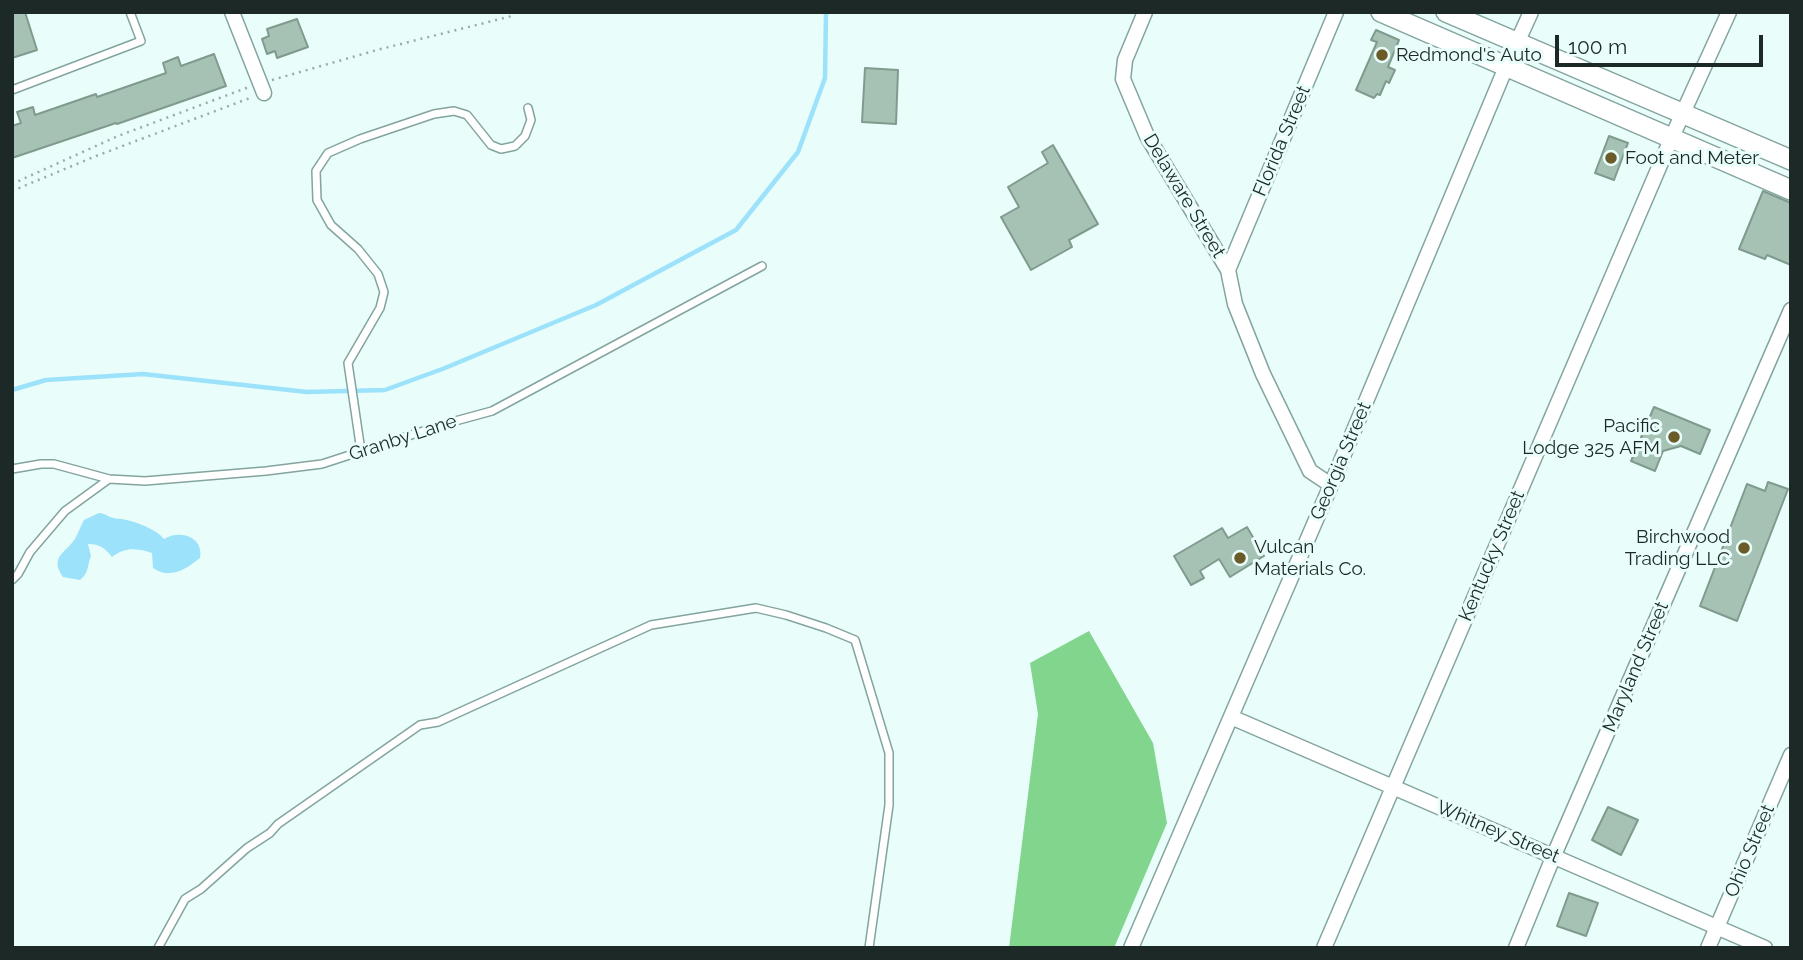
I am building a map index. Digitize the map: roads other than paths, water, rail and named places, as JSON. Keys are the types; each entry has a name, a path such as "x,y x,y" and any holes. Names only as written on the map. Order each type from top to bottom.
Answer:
{"main road":[{"path":"1381,12 1791,190"},
{"path":"1446,12 1791,160"}],"street":[{"path":"232,12 264,93"},
{"name":"Delaware Street","path":"1145,12 1125,60 1123,79 1147,136 1228,270 1235,304 1262,374 1310,471 1331,485"},
{"name":"Florida Street","path":"1228,270 1336,12"},
{"name":"Georgia Street","path":"1131,948 1531,12"},
{"name":"Kentucky Street","path":"1324,948 1672,137 1729,12"},
{"name":"Maryland Street","path":"1516,948 1791,310"},
{"name":"Whitney Street","path":"1231,717 1765,948"},
{"name":"Ohio Street","path":"1708,948 1791,755"}],"lane":[{"path":"12,90 141,41 130,12"},
{"path":"362,451 348,363 380,308 384,292 378,274 358,249 331,225 317,200 316,171 328,153 360,139 435,114 454,111 467,115 492,145 501,149 515,146 525,136 531,120 528,108"},
{"name":"Granby Lane","path":"12,469 54,464 109,479 145,481 322,464 492,411 762,266"},
{"path":"12,580 30,552 65,511 109,479"},
{"path":"158,948 185,899 201,890 278,824 420,725 438,722 651,625 756,608 827,628 855,640 889,753 889,805 869,948"}],"water":[{"path":"99,513 145,526 164,539 177,535 190,537 198,545 200,558 178,572 166,573 153,568 152,553 131,549 112,557 102,547 88,544 91,556 85,575 80,580 63,577 58,559 73,542 84,520"}],"waterway":[{"path":"12,390 46,380 143,374 307,392 385,390 596,305 736,230 798,152 825,78 826,12"}],"place":[{"name":"Redmond's Auto","path":"1382,55"},
{"name":"Foot and Meter","path":"1611,158"},
{"name":"Pacific Lodge 325 AFM","path":"1674,437"},
{"name":"Birchwood Trading LLC","path":"1744,548"},
{"name":"Vulcan Materials Co.","path":"1240,558"}]}
